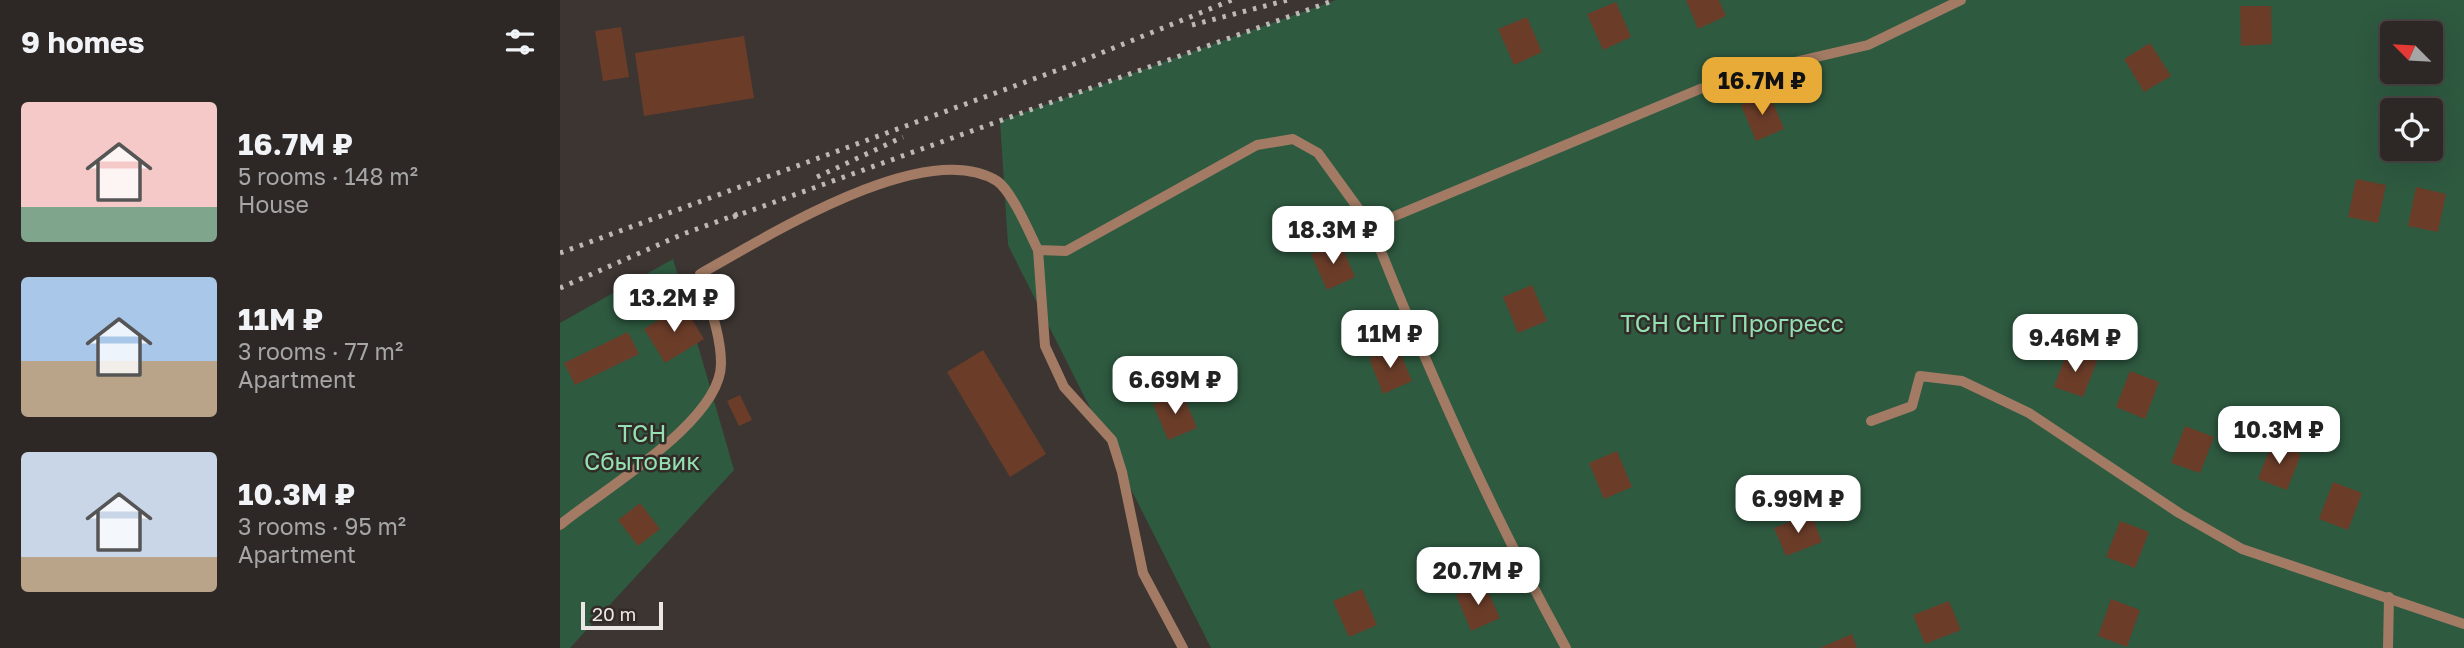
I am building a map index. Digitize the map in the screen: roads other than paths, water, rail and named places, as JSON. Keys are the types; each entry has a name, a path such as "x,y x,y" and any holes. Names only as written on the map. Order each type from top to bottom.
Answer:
{"lane":[{"path":"1371,226 1700,89 1778,66 1867,46 1961,0"},
{"path":"1038,250 1066,251 1257,145 1293,139 1318,153 1371,226 1420,351 1482,487 1566,648"},
{"path":"560,525 678,434 711,400 722,364 700,274 827,203 932,170 973,170 1000,183 1028,228 1038,250 1045,346 1064,387 1112,440 1122,472 1143,573 1182,648"},
{"path":"1871,421 1912,406 1920,376 1962,381 2029,413 2179,513 2242,549 2464,624"},
{"path":"2388,648 2389,597"}],"railway":[{"path":"560,253 1069,66 1232,0"},
{"path":"1192,25 1288,0"},
{"path":"733,217 1335,0"},
{"path":"817,177 903,137"},
{"path":"560,288 683,234 741,213"}],"park label":[{"name":"ТСН СНТ Прогресс","path":"1732,324"},
{"name":"ТСН Сбытовик","path":"642,448"}]}
